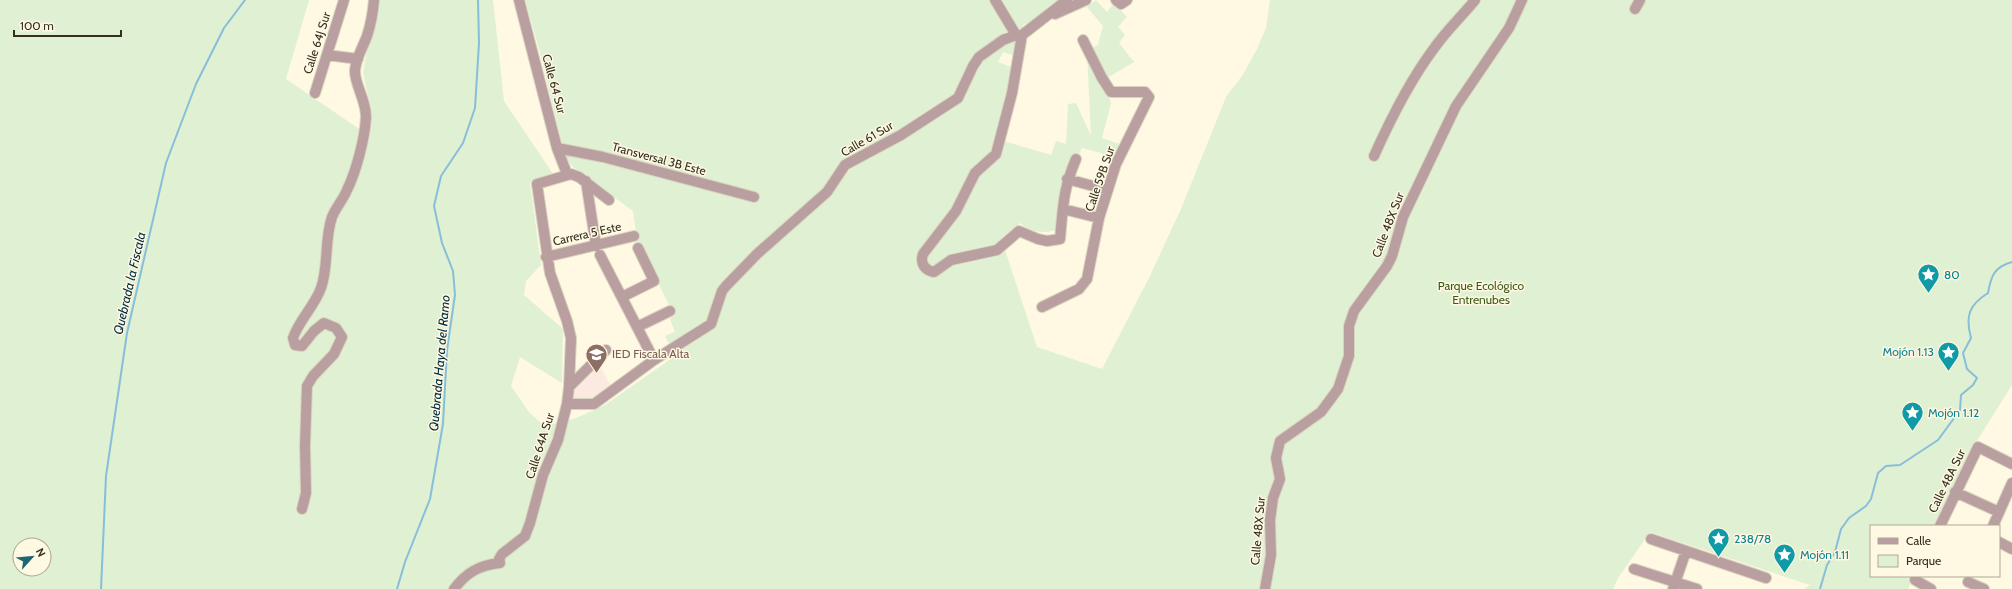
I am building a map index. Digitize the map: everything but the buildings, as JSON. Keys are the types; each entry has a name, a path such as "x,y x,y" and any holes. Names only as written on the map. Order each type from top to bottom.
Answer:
{"street":[{"name":"Calle 64J Sur","path":"315,93 344,0"},
{"path":"302,509 306,493 305,446 307,386 313,376 334,354 342,337 336,328 324,324 314,331 302,346 296,345 293,338 298,323 316,300 321,288 324,276 326,244 332,217 348,188 363,131 366,117 364,101 356,80 355,70 372,18 374,0"},
{"name":"Calle 64 Sur","path":"519,0 557,148 566,174"},
{"path":"995,0 1019,35 1012,93 996,154 975,173 956,211 923,254 922,264 928,271 936,271 951,260 997,250 1019,231 1038,239 1048,241 1060,239 1067,179 1076,159"},
{"path":"1041,21 1067,0"},
{"path":"1041,21 1086,0"},
{"path":"1374,156 1388,125 1422,65 1436,45 1475,0"},
{"name":"Calle 48X Sur","path":"1265,589 1270,555 1270,520 1273,498 1280,479 1276,458 1280,441 1300,425 1321,412 1338,389 1350,356 1350,326 1354,312 1387,266 1392,256 1403,217 1456,106 1509,28 1522,0"},
{"name":"Calle 61 Sur","path":"654,360 711,324 722,291 726,286 757,254 827,192 845,165 902,135 958,98 975,60 995,45 1019,35 1041,21"},
{"name":"Calle 59B Sur","path":"1042,307 1079,289 1087,279 1099,218 1108,190 1120,155 1149,95 1147,92 1110,92 1083,40"},
{"path":"327,55 358,59"},
{"name":"Transversal 3B Este","path":"557,148 603,157 754,197"},
{"path":"566,174 571,174 582,179 609,200"},
{"name":"Calle 64A Sur","path":"454,589 466,575 480,566 500,563 499,558 502,554 525,536 536,507 543,476 558,440 567,404 569,387 571,355 569,329 546,257 537,184 566,174"},
{"path":"567,404 594,404 654,360 598,251 582,179"},
{"path":"1067,179 1108,190"},
{"path":"1063,209 1099,218"},
{"name":"Carrera 5 Este","path":"546,257 598,251 634,236"},
{"path":"622,297 654,281 638,248"},
{"path":"637,327 670,311"},
{"path":"569,387 606,350"},
{"name":"Calle 48A Sur","path":"1940,525 1978,447 2012,464"},
{"path":"1993,525 2012,483"},
{"path":"1955,492 1999,512"},
{"path":"1651,539 1766,578"},
{"path":"2000,543 2012,549"},
{"path":"1674,586 1686,551"},
{"path":"1634,569 1674,586 1697,589"},
{"path":"1915,582 1932,589"},
{"path":"1968,582 1984,589"}],"shaded area":[{"name":"IED Fiscala Alta","path":"599,364 612,388 594,398 573,400 576,384"}],"green space":[{"name":"Parque Ecológico Entrenubes","path":"0,0 309,0 286,79 368,135 371,109 363,73 367,50 375,29 378,0 493,0 504,101 553,174 530,182 541,265 526,281 524,295 563,329 562,383 520,357 511,386 529,412 544,426 574,419 605,405 675,356 665,336 675,332 670,319 674,315 637,240 633,211 573,167 566,159 538,45 525,0 1075,0 1023,25 1015,56 1003,52 998,62 1011,67 1009,94 997,139 1051,155 1056,141 1066,144 1068,104 1076,103 1091,136 1087,50 1098,45 1103,26 1087,7 1096,0 1107,12 1114,3 1127,17 1118,27 1125,35 1119,43 1134,62 1107,78 1102,79 1111,103 1102,138 1122,145 1116,157 1082,148 1067,179 1056,230 1042,232 1029,228 1020,223 1001,238 1037,347 1102,369 1149,278 1181,209 1226,97 1242,76 1257,49 1266,28 1270,0 2012,0 2012,385 1968,455 1935,525 1870,525 1870,577 1914,577 1908,589 1805,589 1810,585 1650,532 1618,578 1613,589 0,589"}],"waterway":[{"name":"Quebrada la Fiscala","path":"101,589 106,476 127,333 166,163 196,84 224,28 245,0"},
{"name":"Quebrada Haya del Ramo","path":"397,589 405,562 430,499 443,424 447,350 455,295 453,271 442,243 434,206 441,176 463,143 475,108 479,43 478,0"},
{"path":"1820,589 1827,565 1835,552 1841,529 1849,518 1866,506 1871,499 1878,473 1886,466 1900,465 1938,440 1960,410 1961,395 1973,385 1977,378 1967,369 1963,353 1971,338 1968,323 1970,312 1976,302 1988,293 1990,282 1994,273 2001,267 2012,262"}],"place":[{"name":"80","path":"1928,294"},
{"name":"Mojón 1.13","path":"1949,372"},
{"name":"IED Fiscala Alta","path":"596,374"},
{"name":"Mojón 1.12","path":"1912,432"},
{"name":"238/78","path":"1718,558"},
{"name":"Mojón 1.11","path":"1784,574"}]}
